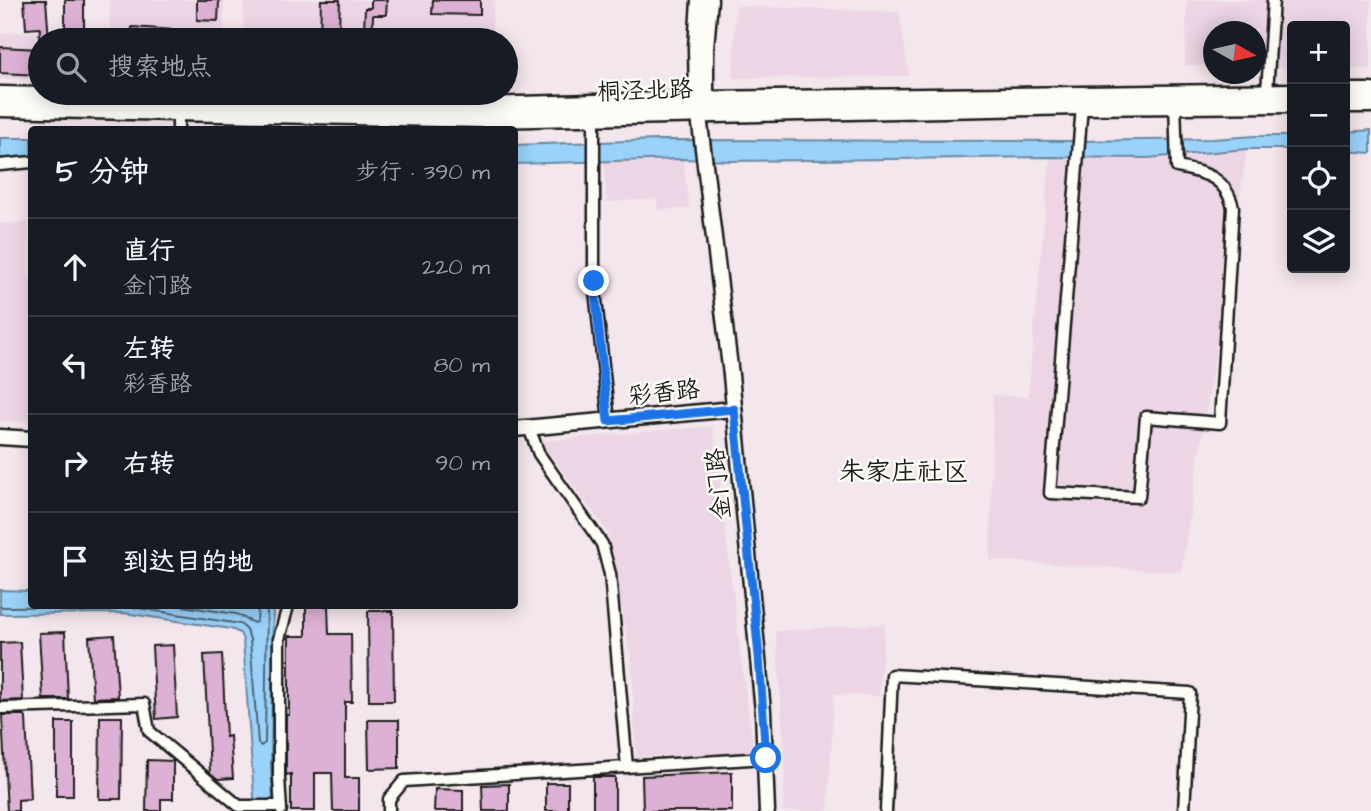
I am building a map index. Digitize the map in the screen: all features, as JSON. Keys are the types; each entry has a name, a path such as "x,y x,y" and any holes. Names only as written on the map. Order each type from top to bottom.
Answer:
{"main road":[{"name":"金门路","path":"699,0 696,48 702,131 758,643 767,811"},
{"name":"金门路","path":"701,104 710,0"},
{"name":"桐泾北路","path":"0,108 447,119 594,116 701,104 1082,106 1287,92"},
{"path":"1350,92 1371,92"},
{"name":"桐泾北路","path":"0,95 28,96"},
{"name":"桐泾北路","path":"429,105 1175,99 1287,104"},
{"path":"1350,104 1371,104"},
{"name":"彩香路","path":"522,428 734,409"},
{"path":"0,437 28,439"}],"street":[{"path":"1267,92 1273,0"},
{"path":"1082,106 1050,493 1139,497 1146,417 1220,424 1233,207 1229,192 1216,180 1200,172 1177,167 1175,99"},
{"path":"178,111 178,126"},
{"path":"594,116 594,281 608,421"},
{"path":"0,165 28,162"},
{"path":"522,428 602,544 610,574 627,767"},
{"path":"0,708 144,704 149,731 239,806 279,808 279,639 287,609"},
{"path":"886,811 892,675 1190,693 1184,811"},
{"path":"389,811 389,799 404,781 766,758"}],"shaded area":[{"path":"110,0 224,0 223,28 110,28"},
{"path":"244,0 494,0 492,28 243,28"},
{"path":"1187,0 1371,0 1371,69 1350,69 1350,21 1287,21 1287,68 1266,68 1266,21 1203,21 1203,66 1185,65"},
{"path":"736,6 899,12 909,76 733,78"},
{"path":"28,32 28,79 0,79 0,33"},
{"path":"1247,149 1181,572 990,560 993,395 1028,397 1050,157 1147,158"},
{"path":"683,159 689,208 658,210 657,199 607,202 604,161"},
{"path":"28,222 28,422 0,421 0,224"},
{"path":"713,426 754,753 636,757 632,664 607,531 540,441"},
{"path":"885,624 879,696 834,694 828,811 783,811 785,763 776,631"}],"water":[{"path":"1371,130 1371,153 1350,151 1350,132"},
{"path":"1287,136 1287,149 1247,149 1147,158 730,161 683,159 518,164 518,145 657,140 1073,141"},
{"path":"0,138 28,138 28,161 0,162"},
{"path":"0,590 28,591 28,609 273,609 271,769 274,811 255,811 243,640 240,633 231,629 124,613 0,614"}],"building":[{"path":"24,0 46,0 48,28 26,29"},
{"path":"65,0 84,0 84,28 65,28"},
{"path":"197,0 219,0 218,21 197,20"},
{"path":"321,0 340,0 339,28 320,28"},
{"path":"371,0 387,0 386,15 373,15 372,28 364,28 365,8 371,8"},
{"path":"433,0 480,0 480,15 432,14"},
{"path":"0,47 28,48 28,74 0,73"},
{"path":"306,609 328,609 329,634 351,634 352,702 345,702 345,778 359,778 359,811 333,811 332,773 315,773 315,811 291,811 291,774 286,775 289,636 306,636"},
{"path":"368,611 393,611 394,701 369,701"},
{"path":"65,632 68,699 43,699 39,633"},
{"path":"114,635 118,697 93,698 89,637"},
{"path":"20,642 23,700 0,701 0,643"},
{"path":"173,645 177,717 156,719 152,646"},
{"path":"222,654 226,737 230,736 233,778 218,779 210,773 204,655"},
{"path":"2,715 24,715 26,718 30,799 18,800 18,811 7,811"},
{"path":"100,717 122,717 121,799 99,799"},
{"path":"368,720 399,720 399,768 369,769"},
{"path":"56,722 73,722 73,796 56,796"},
{"path":"147,760 173,761 173,799 161,799 161,811 146,811"},
{"path":"732,772 732,811 643,811 642,776"},
{"path":"593,777 615,777 615,811 593,811"},
{"path":"546,783 568,783 568,811 546,811"},
{"path":"509,784 509,811 483,811 482,785"},
{"path":"435,789 463,790 463,811 434,811"}],"district":[{"name":"朱家庄社区","path":"904,472"}],"route":[{"path":"594,281 608,421 734,409 764,710 766,758"}]}
